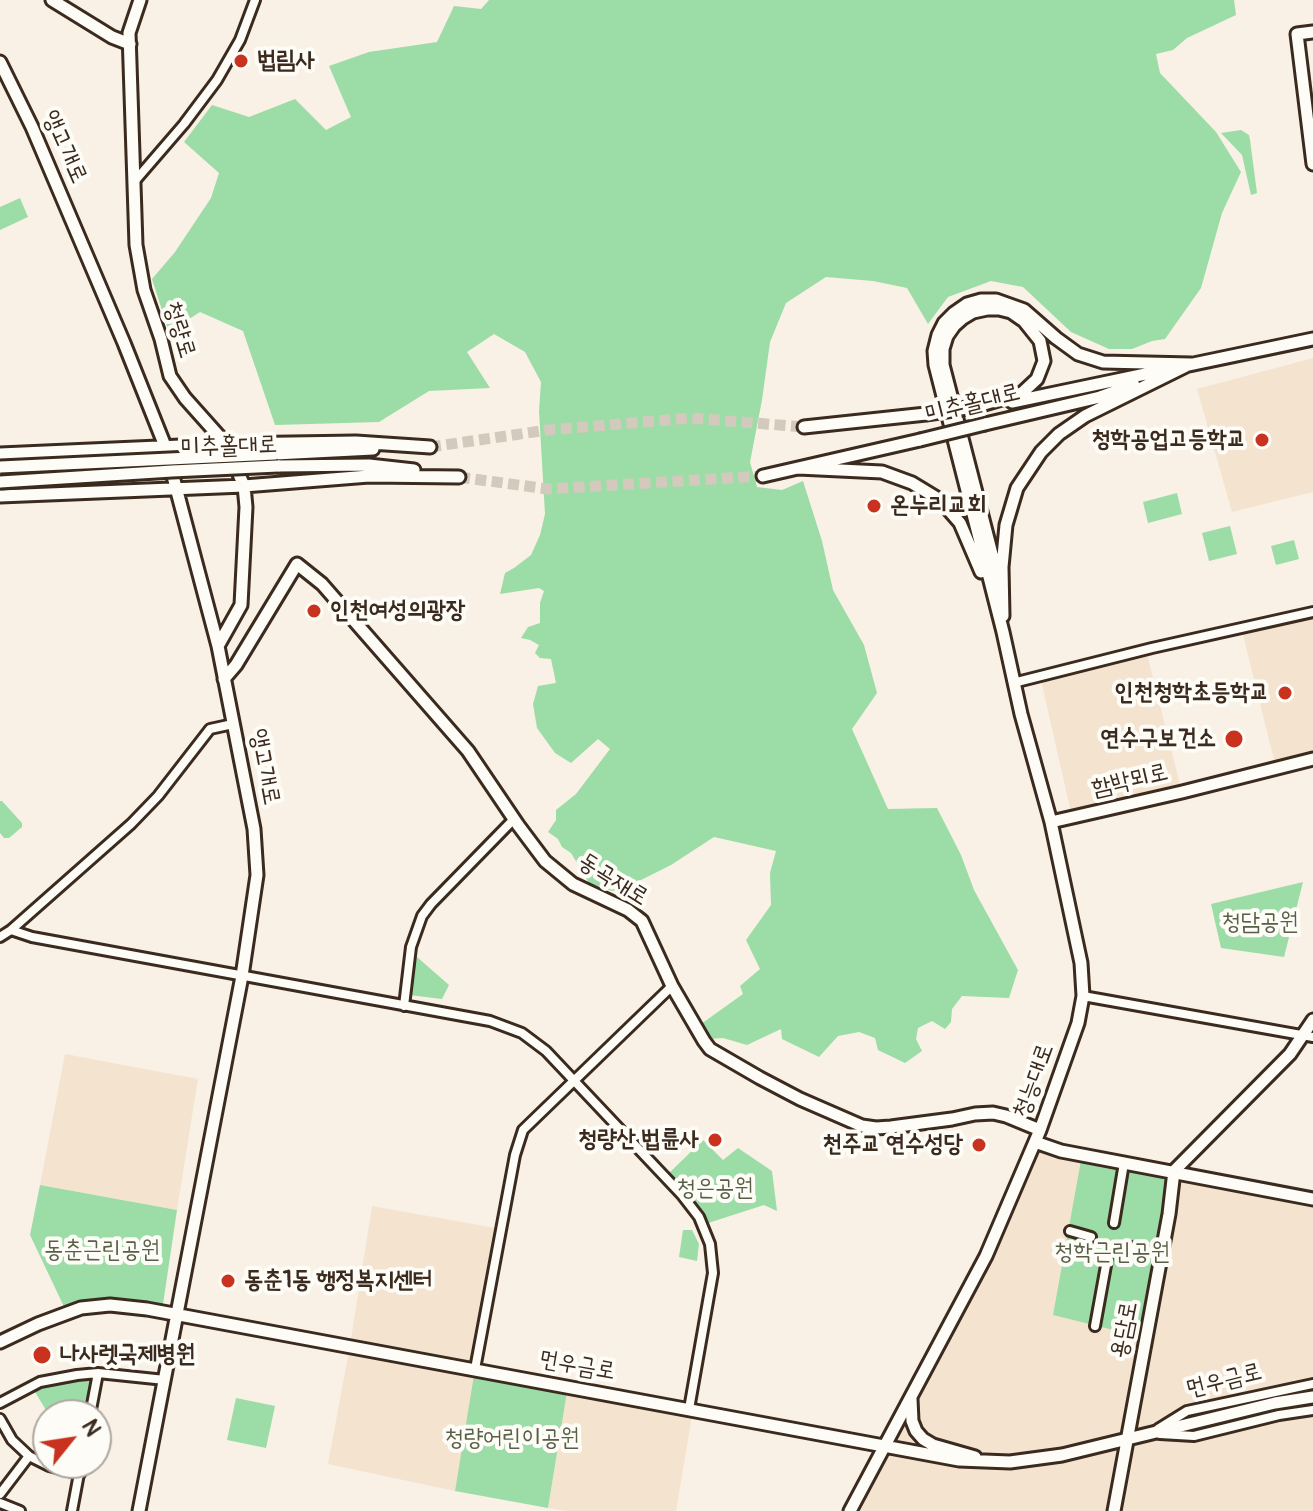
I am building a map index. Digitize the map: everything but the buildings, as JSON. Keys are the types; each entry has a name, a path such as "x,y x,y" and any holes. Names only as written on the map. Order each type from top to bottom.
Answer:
{"main road":[{"path":"52,0 112,37 130,44"},
{"name":"청량로","path":"140,0 129,33 136,245 144,290 170,376 185,398 226,444 244,486 246,507 241,605 218,646"},
{"path":"1313,32 1297,34 1313,164"},
{"name":"앵고개로","path":"0,62 32,127 165,446 218,646 254,829 257,875 242,976 139,1511"},
{"path":"1003,632 935,365 934,351 944,323 967,304 996,300 1024,310 1078,354 1103,362 1191,364"},
{"path":"974,407 1022,393 1037,379 1041,370 1044,361 1040,341 1024,321 1011,312 987,309 973,312 954,326 943,349 943,365 994,562 1003,632"},
{"name":"미추홀대로","path":"804,427 1016,402 1313,339"},
{"path":"1003,632 1002,567 1006,525 1017,488 1041,452 1059,434 1085,416 1191,364"},
{"name":"미추홀대로","path":"763,476 1100,397 1191,364"},
{"name":"미추홀대로","path":"0,482 172,471 430,447 356,442 226,444"},
{"path":"0,454 226,444"},
{"name":"미추홀대로","path":"0,467 276,460 379,466 459,477 369,476 244,486"},
{"path":"798,468 882,472 912,483 940,500 960,523 991,595 1003,632"},
{"path":"0,496 244,486"},
{"name":"동곡재로","path":"224,679 236,665 297,564 322,584 468,751 545,861 573,884 628,910 642,921 672,986 710,1049 760,1078 849,1121 876,1128 993,1113 1006,1116 1061,1151 1313,1199"},
{"name":"청능대로","path":"850,1511 986,1256 1038,1136 1078,1023 1083,996 1081,963 1051,822 1013,683 1003,632"},
{"name":"함박뫼로","path":"1051,822 1313,759"},
{"path":"1174,1171 1308,1036 1313,1020"},
{"name":"용담로","path":"1114,1511 1162,1254 1174,1171"},
{"name":"먼우금로","path":"0,1342 81,1308 110,1305 178,1313 953,1459 991,1462 1062,1455 1275,1403 1313,1397"},
{"path":"912,1396 912,1421 923,1439 933,1445 991,1462"}],"street":[{"path":"134,182 217,80 240,40 255,0"},
{"path":"1013,683 1313,612"},
{"path":"0,937 140,814 158,796 210,729 233,724"},
{"path":"404,1006 411,947 422,916 514,819"},
{"path":"11,930 32,937 490,1021 522,1033 546,1051 682,1195 699,1217 710,1244 713,1273 689,1409"},
{"path":"475,1369 518,1141 523,1130 672,986"},
{"path":"1083,996 1308,1036"},
{"path":"1114,1223 1124,1163"},
{"path":"1070,1231 1091,1237"},
{"path":"1127,1246 1162,1254"},
{"path":"1095,1326 1107,1260"},
{"path":"0,1403 40,1382 77,1375 98,1373 165,1380"},
{"path":"93,1399 98,1373"},
{"name":"먼우금로","path":"1151,1433 1187,1411 1313,1384"},
{"name":"먼우금로","path":"1151,1433 1194,1436 1313,1410"},
{"path":"0,1419 12,1440 32,1458"},
{"path":"0,1494 29,1456"},
{"path":"72,1511 79,1479"},
{"path":"0,1503 20,1511"}],"shaded area":[{"name":"청학공업고등학교","path":"1313,358 1313,492 1232,512 1197,389"},
{"name":"인천청학초등학교","path":"1313,612 1313,759 1276,768 1241,627"},
{"path":"1146,650 1182,792 1072,817 1040,676"},
{"path":"65,1054 198,1079 177,1210 40,1185"},
{"path":"1035,1142 1313,1198 1313,1511 850,1511 931,1359"},
{"path":"372,1206 501,1229 455,1491 328,1464"},
{"path":"568,1386 693,1410 676,1511 567,1511 548,1508"}],"green space":[{"path":"489,0 1234,0 1236,15 1187,38 1173,50 1156,54 1160,73 1216,132 1241,172 1222,213 1201,288 1165,339 1132,349 1109,349 1071,332 1023,287 991,281 948,297 928,324 907,288 826,277 786,303 770,342 750,462 757,487 782,490 803,481 833,590 864,645 877,693 852,729 888,809 937,808 961,855 974,890 1018,970 1009,998 962,996 952,1009 951,1022 945,1029 932,1021 918,1028 916,1039 922,1051 905,1063 878,1050 875,1038 859,1032 838,1036 819,1057 782,1039 781,1029 747,1045 723,1038 708,1039 701,1024 743,994 740,986 760,969 746,940 771,905 770,873 776,851 714,837 671,865 612,891 589,883 571,853 548,832 556,820 556,810 576,794 610,749 598,739 571,763 555,753 537,728 533,704 538,686 556,683 551,659 540,658 535,653 539,645 521,638 528,627 540,623 540,603 544,591 539,588 500,594 505,573 531,555 545,514 539,411 541,382 525,352 494,334 467,352 490,388 429,391 379,422 275,425 243,331 200,312 169,332 152,279 175,252 211,198 219,173 184,142 212,105 249,117 295,99 326,130 351,117 329,66 369,52 437,42 454,6 481,9"},
{"path":"1241,130 1249,135 1250,140 1257,193 1251,195 1242,155 1221,133"},
{"path":"20,198 28,217 0,230 0,207"},
{"path":"1177,493 1182,514 1148,523 1143,502"},
{"path":"1230,526 1237,554 1209,561 1202,533"},
{"path":"1294,540 1299,559 1276,565 1271,546"},
{"path":"0,801 22,823 22,827 9,838 4,838 0,833"},
{"name":"청담공원","path":"1303,882 1284,957 1221,948 1211,904"},
{"path":"417,957 449,985 442,999 409,995"},
{"name":"청은공원","path":"703,1140 723,1160 738,1148 772,1171 777,1211 764,1205 702,1225 665,1177"},
{"name":"청학근린공원","path":"1082,1155 1174,1171 1146,1338 1053,1315"},
{"name":"동춘근린공원","path":"40,1185 177,1210 162,1311 110,1305 67,1313 30,1235"},
{"path":"683,1230 692,1230 699,1244 697,1261 679,1257"},
{"name":"청량어린이공원","path":"475,1369 568,1386 548,1508 455,1491"},
{"path":"98,1373 93,1399 39,1399 32,1387"},
{"path":"236,1398 275,1406 266,1448 227,1440"}],"tunnel":[{"path":"430,447 548,430 692,418 804,427"},
{"path":"459,477 548,489 763,476"}],"place":[{"name":"법림사","path":"241,61"},
{"name":"청학공업고등학교","path":"1262,440"},
{"name":"온누리교회","path":"874,506"},
{"name":"인천여성의광장","path":"314,611"},
{"name":"인천청학초등학교","path":"1285,693"},
{"name":"연수구보건소","path":"1234,739"},
{"name":"청량산 법륜사","path":"715,1140"},
{"name":"천주교 연수성당","path":"979,1145"},
{"name":"동춘1동 행정복지센터","path":"228,1281"},
{"name":"나사렛국제병원","path":"42,1355"}]}
